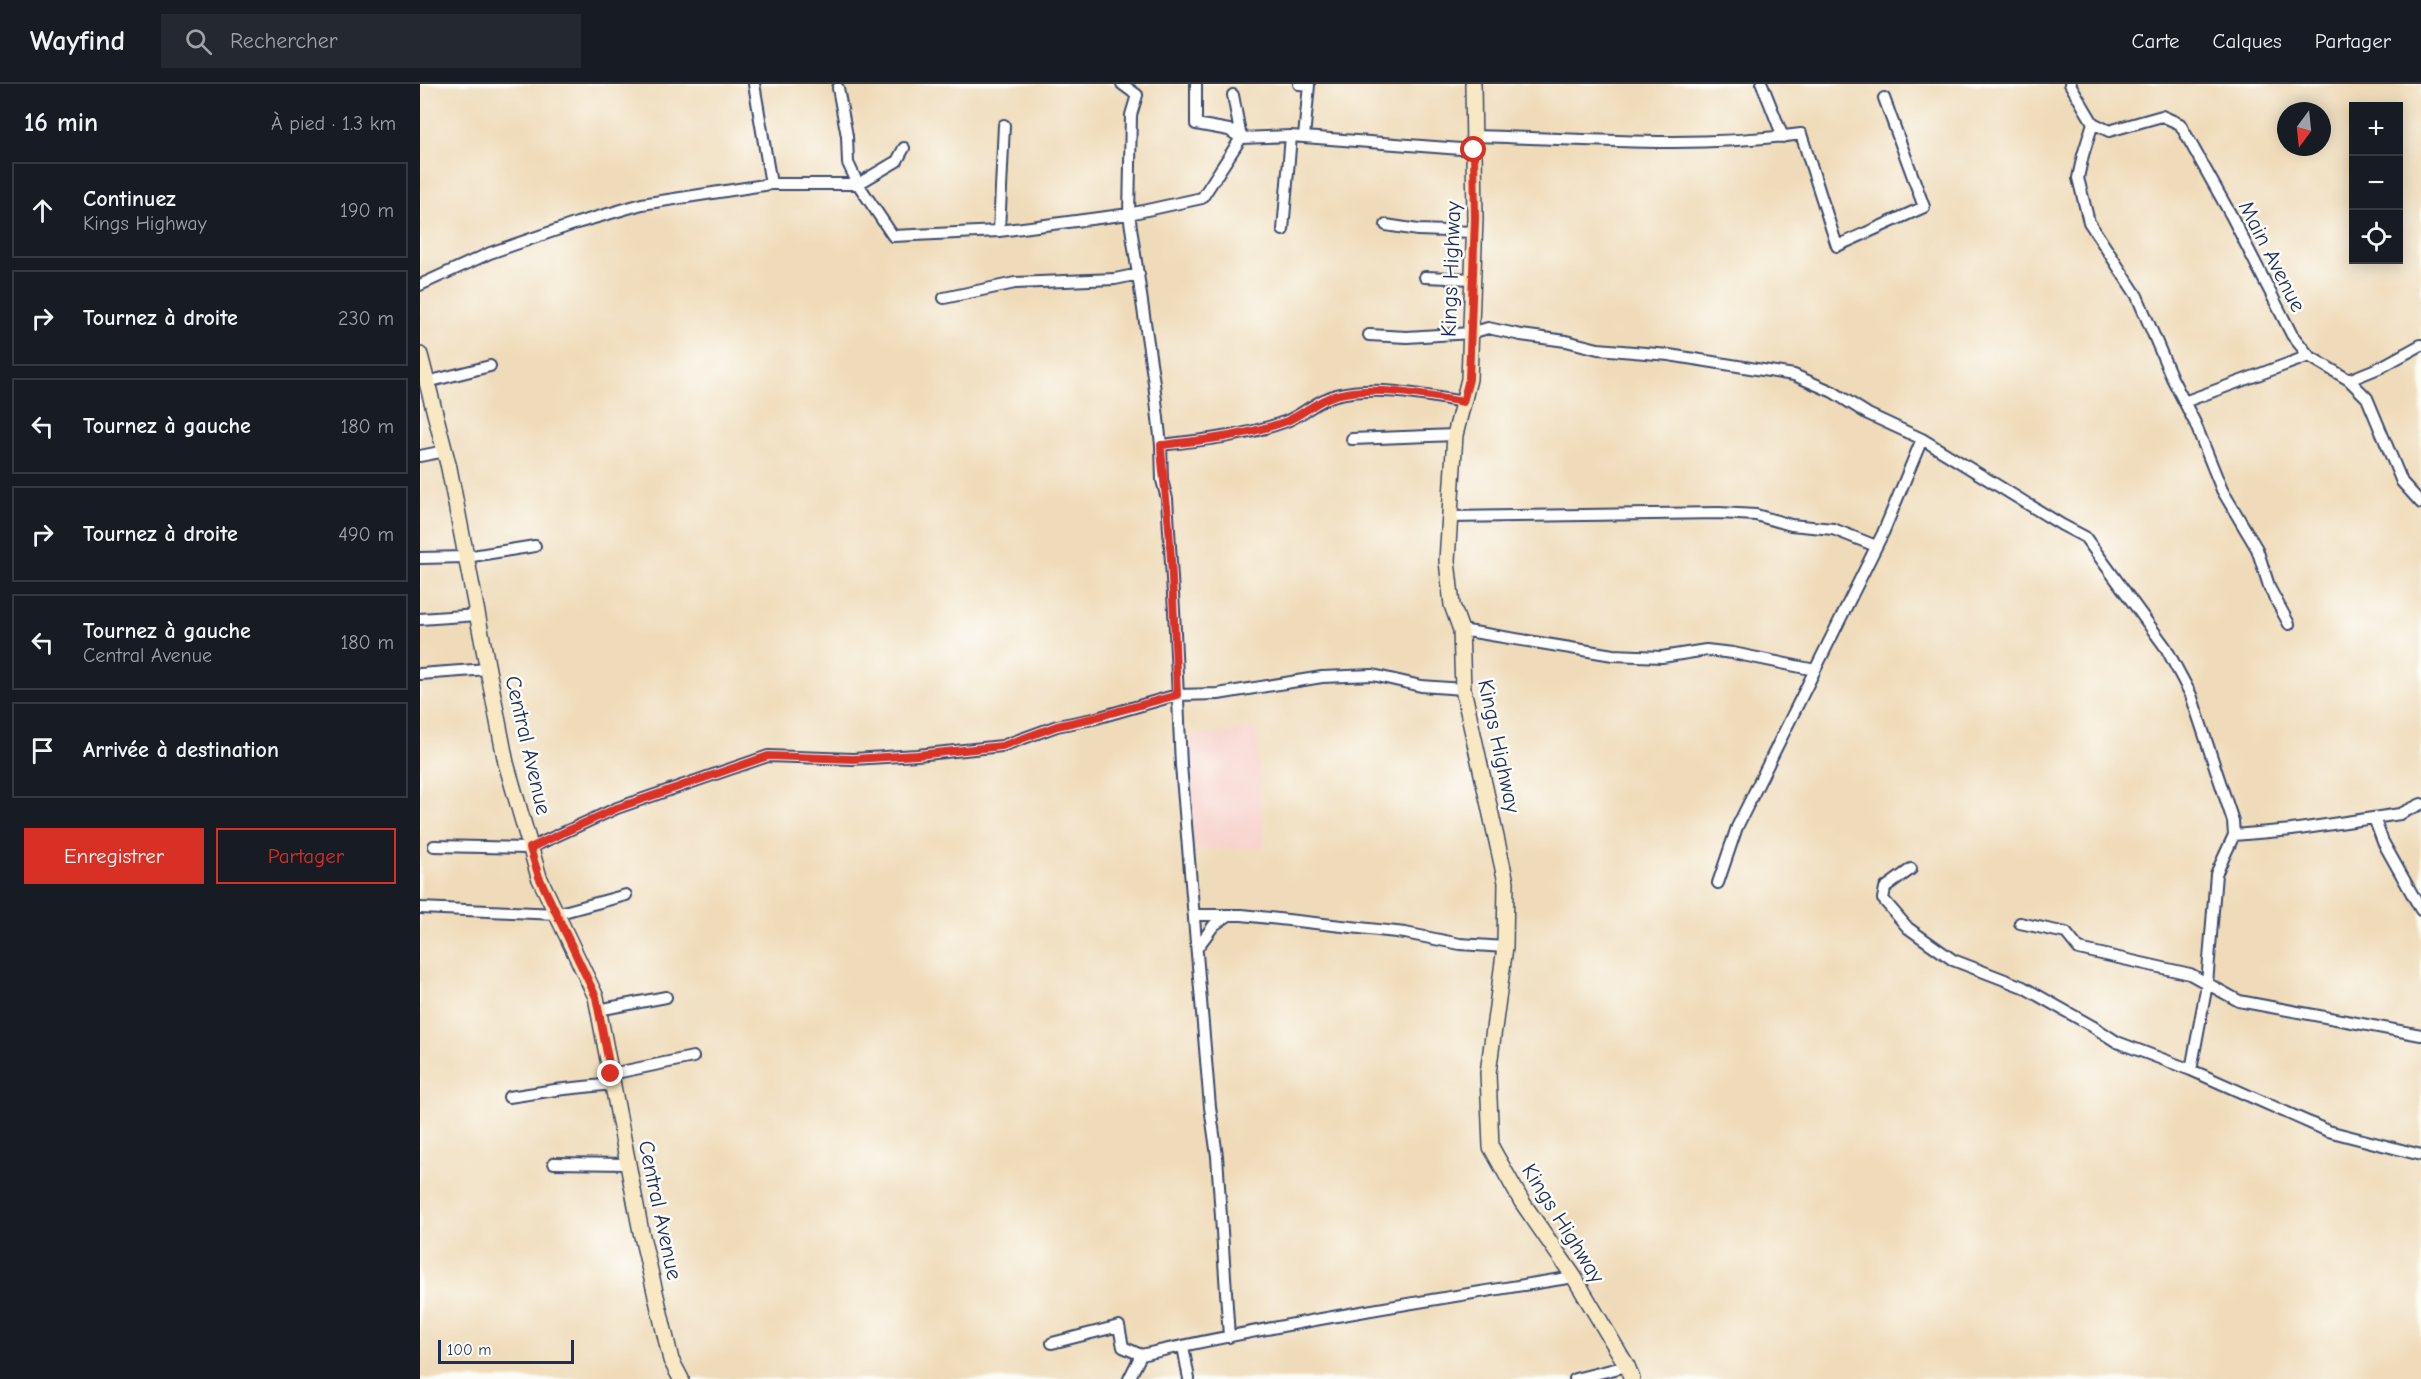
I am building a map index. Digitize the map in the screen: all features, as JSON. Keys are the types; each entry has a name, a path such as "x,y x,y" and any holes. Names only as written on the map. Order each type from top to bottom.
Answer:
{"street":[{"path":"754,84 771,184"},
{"path":"1122,84 1137,95 1131,115 1129,214 1161,445 1162,480 1167,499 1177,695 1210,1107 1217,1156 1229,1337"},
{"path":"1196,84 1196,124 1229,130 1241,138 1291,136 1474,143 1690,142 1760,140 1801,134 1837,246 1924,207 1884,98"},
{"path":"1299,84 1309,86 1304,137"},
{"name":"Kings Highway","path":"1473,84 1474,232 1469,379 1455,435 1446,561 1452,605 1461,630 1463,689 1506,882 1505,947 1488,1073 1491,1147 1522,1202 1574,1277 1629,1372"},
{"path":"1762,84 1783,137"},
{"path":"2070,84 2093,123 2078,178 2089,222 2137,296 2222,490 2257,549 2270,589 2289,624"},
{"path":"838,88 847,136 848,163 858,184 893,236 999,231 1129,214 1202,198 1241,138 1233,95"},
{"name":"Main Avenue","path":"2093,123 2109,131 2162,116 2180,124 2232,217 2292,335 2309,356 2349,380 2367,398 2402,482 2421,503"},
{"path":"999,231 1004,125"},
{"path":"1283,230 1291,136"},
{"path":"420,285 490,253 577,223 642,204 771,184 858,184 897,161 904,148"},
{"path":"1386,225 1418,230 1474,232"},
{"path":"944,298 1015,283 1115,279 1139,274"},
{"path":"1425,277 1473,279"},
{"path":"1369,335 1407,337 1471,333 1488,328 1566,341 1598,349 1669,355 1794,375 1833,392 1868,414 1922,439 2085,537 2166,648 2191,695 2232,821 2234,835 2216,874 2207,984 2191,1070"},
{"path":"2349,380 2381,367 2421,345"},
{"name":"Central Avenue","path":"420,355 445,452 507,764 539,877 596,997 641,1232 671,1360 681,1379"},
{"path":"2184,402 2309,356"},
{"path":"427,382 490,366"},
{"path":"1161,445 1245,434 1289,420 1322,400 1336,395 1370,392 1411,393 1463,402"},
{"path":"1352,439 1455,435"},
{"path":"1718,883 1737,827 1876,546 1922,439"},
{"path":"420,456 445,452"},
{"path":"1449,517 1719,513 1756,515 1791,525 1833,529 1876,546"},
{"path":"420,558 466,557 535,546"},
{"path":"420,619 478,615"},
{"path":"1461,630 1613,655 1662,657 1706,650 1732,652 1815,670"},
{"path":"420,674 488,669"},
{"path":"435,846 530,848 617,808 768,756 853,759 1002,746 1057,726 1177,695 1218,694 1322,677 1373,675 1421,686 1463,689"},
{"path":"2234,835 2292,830 2400,814 2421,804"},
{"path":"2373,818 2383,842 2421,910"},
{"path":"1911,869 1885,888 1883,899 1908,928 1953,960 2023,987 2117,1042 2191,1070 2328,1131 2421,1155"},
{"path":"420,908 556,914 626,895"},
{"path":"1196,915 1229,915 1311,922 1405,933 1460,944 1505,947"},
{"path":"1197,948 1214,925 1229,915"},
{"path":"2020,923 2066,933 2079,949 2190,974 2239,1002 2421,1035"},
{"path":"598,1010 666,997"},
{"path":"509,1098 612,1079 693,1057"},
{"path":"554,1163 628,1164"},
{"path":"1052,1343 1119,1326 1123,1347 1140,1355 1395,1306 1574,1277"},
{"path":"1183,1346 1189,1379"},
{"path":"1129,1379 1140,1355"},
{"path":"1575,1379 1629,1372"}],"shaded area":[{"path":"1256,729 1265,847 1190,850 1188,737"}],"route":[{"path":"611,1074 596,997 539,877 530,848 617,808 768,756 853,759 1002,746 1057,726 1177,695 1167,499 1162,480 1161,445 1245,434 1289,420 1322,400 1336,395 1370,392 1411,393 1463,402 1469,379 1475,219 1474,150"}]}
